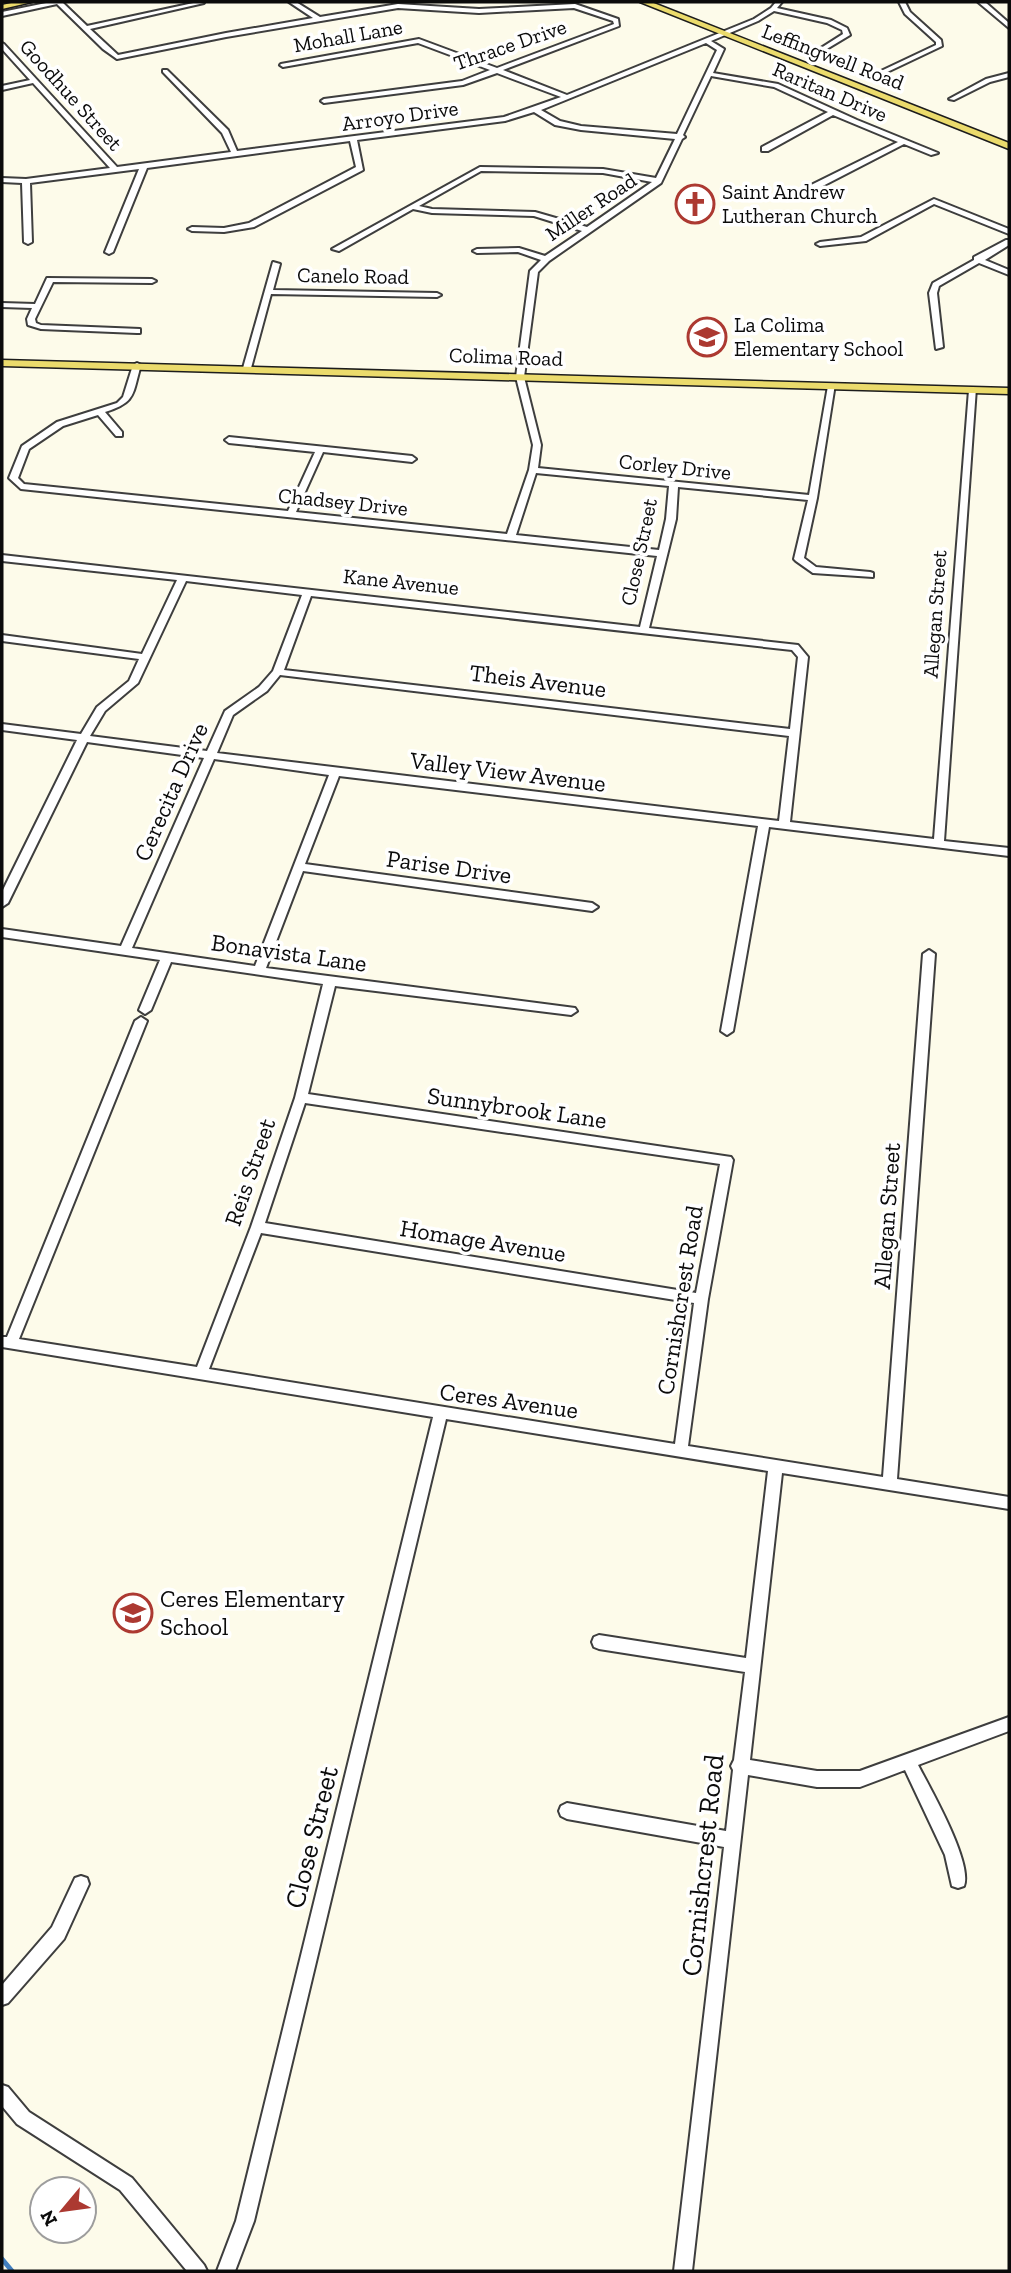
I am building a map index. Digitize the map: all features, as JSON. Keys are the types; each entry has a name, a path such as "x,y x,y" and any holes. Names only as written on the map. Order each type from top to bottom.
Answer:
{"main road":[{"path":"2,7 28,2"},
{"name":"Leffingwell Road","path":"644,2 728,31 1009,138"},
{"name":"Leffingwell Road","path":"663,2 754,45 1009,145"},
{"path":"720,48 737,43 754,45"},
{"name":"Colima Road","path":"2,362 1009,391"}],"street":[{"path":"2,14 59,2 110,54 117,57 318,19"},
{"path":"292,2 318,19"},
{"name":"Arroyo Drive","path":"2,180 26,181 505,119 535,110 707,41 774,9 779,2"},
{"path":"883,72 939,46 939,41 907,13 902,2"},
{"path":"981,2 1009,26"},
{"path":"86,27 201,4"},
{"name":"Thrace Drive","path":"318,19 398,6 479,11 575,6 615,20 617,25 463,83 324,101"},
{"path":"774,9 829,21 845,29 847,35 842,40 824,49"},
{"name":"Mohall Lane","path":"283,65 419,41 498,72"},
{"path":"707,41 720,48"},
{"name":"Goodhue Street","path":"2,45 115,169"},
{"name":"Miller Road","path":"520,377 534,271 546,259 658,181 720,48"},
{"path":"164,71 225,132 235,154"},
{"path":"498,72 567,97"},
{"name":"Raritan Drive","path":"709,74 776,85 833,112 934,153"},
{"path":"952,99 988,80 1009,75"},
{"path":"2,89 35,81"},
{"path":"535,110 558,123 581,128 681,136"},
{"path":"765,149 833,112"},
{"path":"192,229 223,230 251,225 360,168 353,140"},
{"path":"808,190 905,141"},
{"path":"108,252 144,166"},
{"path":"336,249 480,169 603,171 658,181"},
{"path":"26,181 27,242"},
{"path":"820,244 863,239 934,201 1009,232"},
{"path":"413,207 432,211 535,214 589,230"},
{"path":"939,347 933,293 936,285 1009,242"},
{"path":"477,251 519,250 546,259"},
{"path":"977,259 1009,273"},
{"path":"247,368 276,264"},
{"path":"137,331 32,325 37,306 50,279 152,281"},
{"name":"Canelo Road","path":"269,292 437,295"},
{"path":"2,305 37,306"},
{"path":"120,434 102,413 120,405 127,398 137,365"},
{"path":"510,538 533,470 537,445 520,377"},
{"path":"832,386 813,498 799,559 813,570 870,575"},
{"name":"Allegan Street","path":"939,842 973,390"},
{"name":"Chadsey Drive","path":"102,413 60,424 25,448 13,478 21,486 660,553"},
{"path":"229,440 412,458"},
{"path":"291,514 320,449"},
{"name":"Corley Drive","path":"533,470 813,498"},
{"name":"Close Street","path":"644,628 660,553 671,519 674,484"},
{"name":"Kane Avenue","path":"2,558 795,647"},
{"path":"2,903 84,737 101,709 133,683 182,579"},
{"name":"Cerecita Drive","path":"125,950 229,713 262,689 278,672 308,591"},
{"path":"2,638 145,657"},
{"path":"784,825 803,657 795,647"},
{"name":"Theis Avenue","path":"278,672 794,733"},
{"name":"Valley View Avenue","path":"2,727 335,772 1009,852"},
{"path":"260,969 335,772"},
{"path":"727,1031 764,824"},
{"name":"Parise Drive","path":"301,867 592,907"},
{"name":"Bonavista Lane","path":"2,933 330,981 571,1011"},
{"name":"Allegan Street","path":"890,1482 929,954"},
{"path":"6,1343 167,957"},
{"name":"Reis Street","path":"201,1374 257,1227 301,1098 330,981"},
{"name":"Sunnybrook Lane","path":"301,1098 727,1160"},
{"name":"Cornishcrest Road","path":"681,1449 701,1299 727,1160"},
{"name":"Homage Avenue","path":"257,1227 701,1299"},
{"name":"Ceres Avenue","path":"6,1343 1009,1503"},
{"name":"Close Street","path":"226,2271 248,2208 440,1414"},
{"name":"Cornishcrest Road","path":"683,2271 739,1766 776,1466"},
{"path":"599,1642 751,1666"},
{"path":"739,1766 817,1779 860,1779 1009,1724"},
{"path":"909,1762 953,1854 958,1880"},
{"path":"567,1811 731,1840"},
{"path":"2,1997 58,1933 81,1884"},
{"path":"2,2093 23,2118 126,2184 198,2271"}],"waterway":[{"path":"2,2259 12,2271"}],"place":[{"name":"Saint Andrew Lutheran Church","path":"695,204"},
{"name":"La Colima Elementary School","path":"707,337"},
{"name":"Ceres Elementary School","path":"133,1613"}]}
